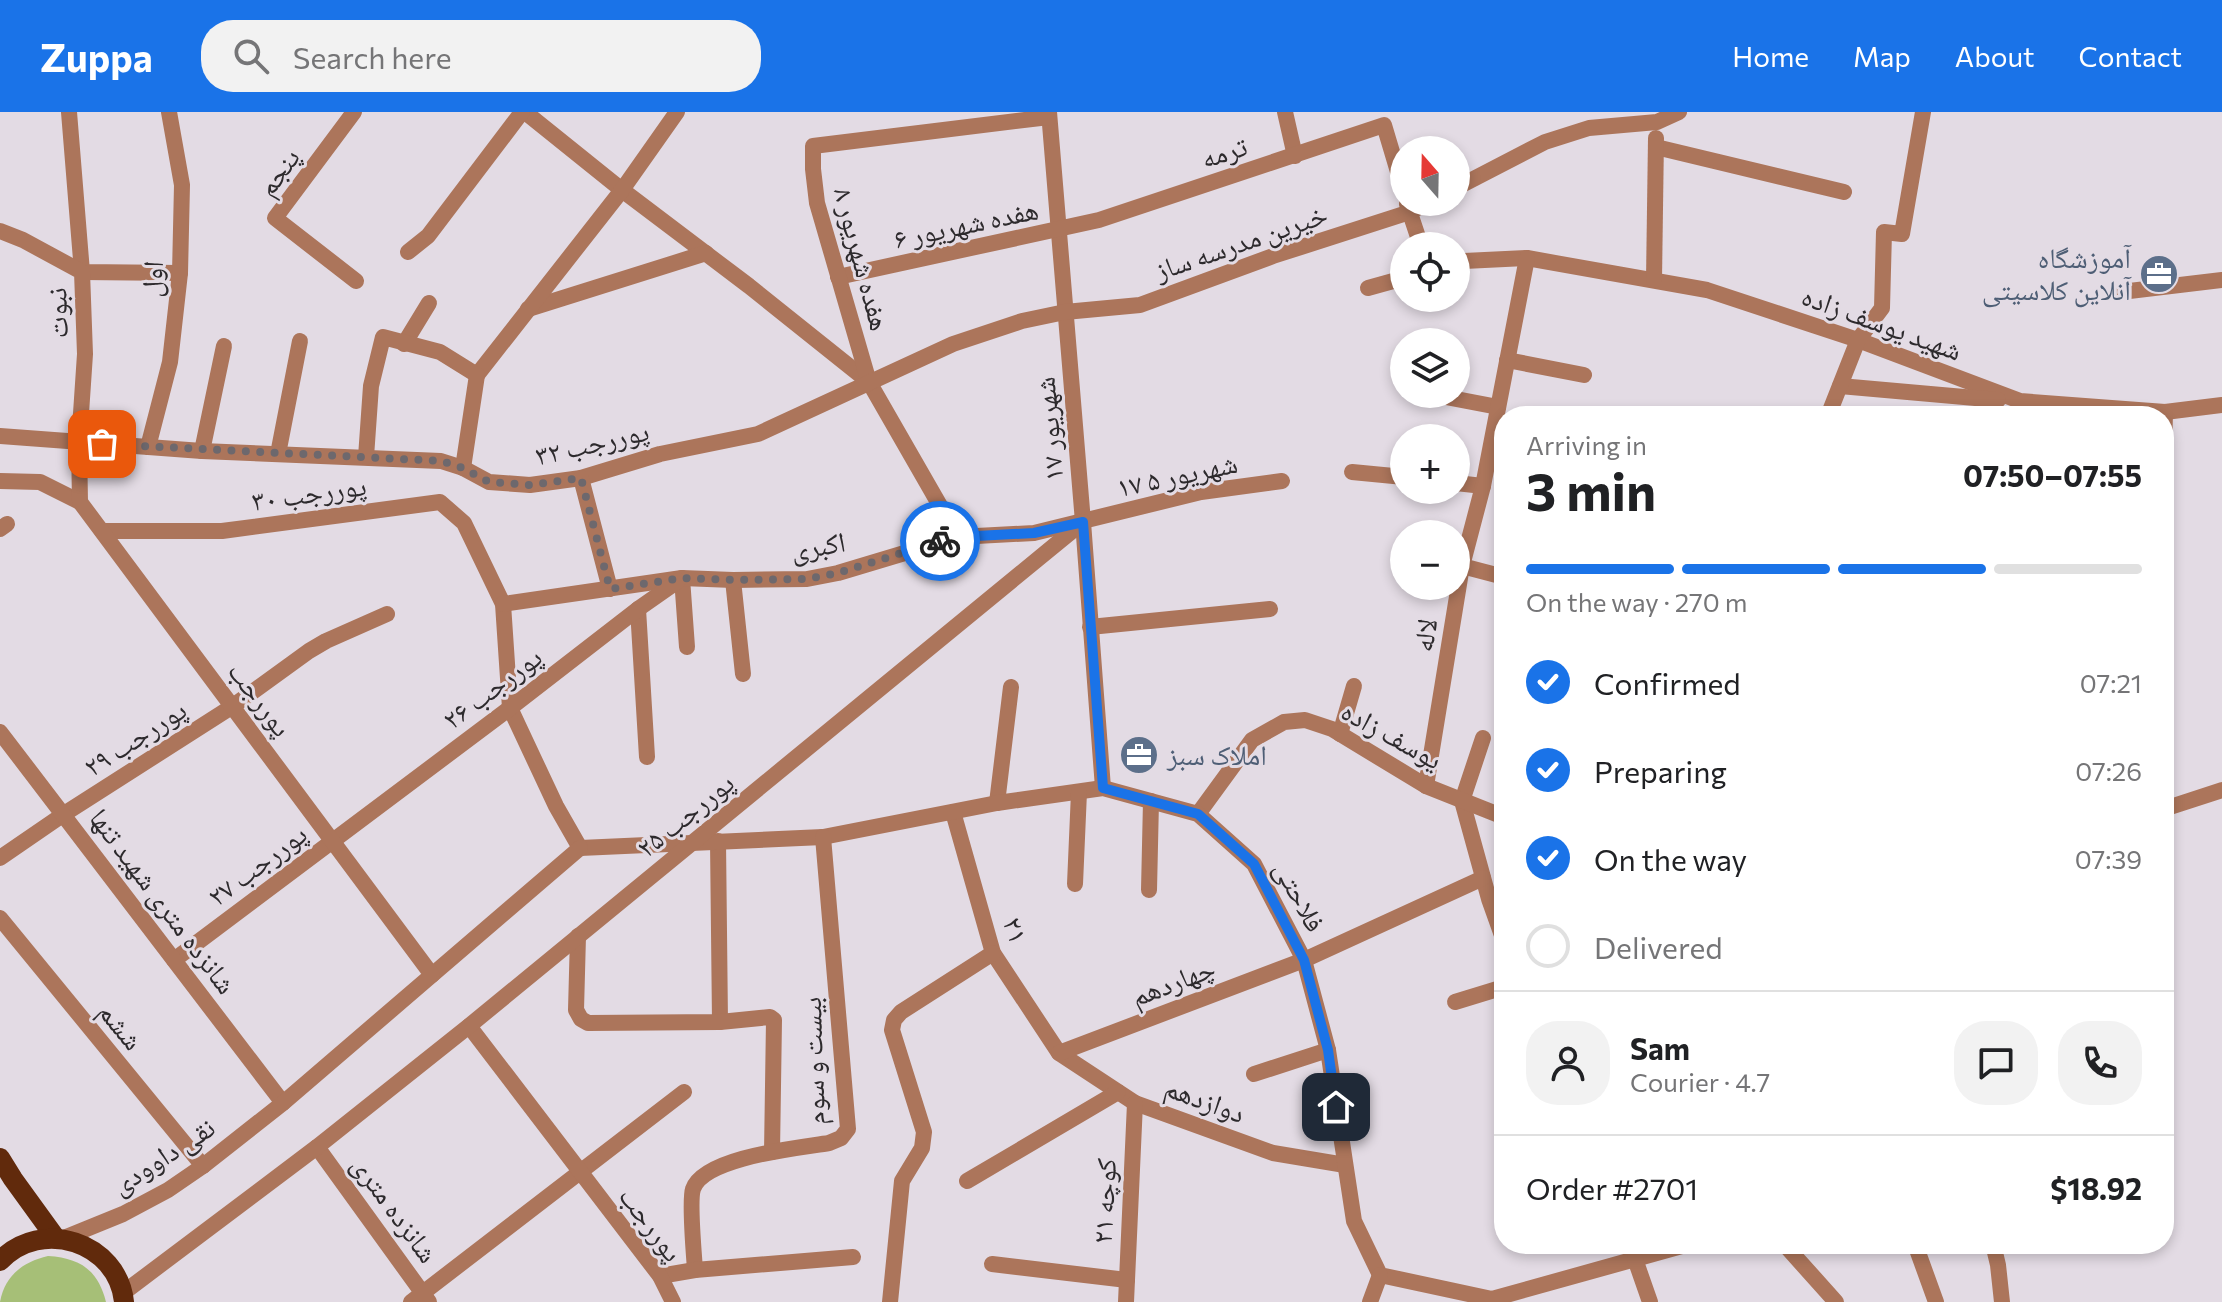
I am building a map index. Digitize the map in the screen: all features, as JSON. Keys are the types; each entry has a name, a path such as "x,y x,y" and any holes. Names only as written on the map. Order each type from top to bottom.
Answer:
{"main road":[{"path":"0,1158 7,1187 59,1238"},
{"path":"0,1261 18,1246 36,1239 59,1238 91,1248 102,1257 112,1267 124,1298"}],"street":[{"path":"69,112 82,272 180,273"},
{"name":"اول","path":"148,447 170,362 180,273 182,185 169,112"},
{"name":"پنجم","path":"354,112 275,218 356,281"},
{"path":"408,252 428,236 523,112 869,382 958,537"},
{"path":"463,468 477,375 622,190 677,112"},
{"path":"1285,112 1295,156"},
{"path":"1609,112 1624,125"},
{"path":"1470,181 1545,142 1589,128 1657,122 1679,112"},
{"path":"1832,406 1858,340 1882,308 1884,232 1902,234 1923,112"},
{"name":"۱۷ شهریور","path":"1049,115 1103,788"},
{"name":"هفده شهریور ۸","path":"869,382 817,203 813,146 1049,115"},
{"path":"1654,280 1657,122"},
{"name":"ترمه","path":"1058,231 1384,125 1390,145"},
{"path":"1656,147 1844,192"},
{"name":"خیرین مدرسه ساز","path":"869,382 953,344 1022,321 1065,312 1140,305 1390,214"},
{"name":"نبوت","path":"0,231 82,272 85,354 79,443"},
{"name":"هفده شهریور ۶","path":"838,277 1058,231"},
{"path":"528,309 706,253"},
{"name":"شهید یوسف زاده","path":"1470,261 1527,258 1707,290 1858,340 2020,401 2086,406"},
{"name":"لاله","path":"1498,406 1527,258"},
{"path":"2121,292 2222,280"},
{"path":"1368,288 1390,282"},
{"path":"404,344 429,303"},
{"path":"366,457 371,386 383,337 440,352 477,375"},
{"path":"278,454 300,341"},
{"path":"202,451 224,346"},
{"path":"1507,360 1584,375"},
{"name":"پوررجب ۳۲","path":"0,436 202,451 441,461 463,468 489,482 530,485 581,478 660,454 758,434 869,382"},
{"path":"1840,386 2020,401"},
{"path":"1470,402 1494,406"},
{"name":"شهید یوسف زاده","path":"2174,411 2222,405"},
{"name":"لاله","path":"1470,536 1494,428"},
{"path":"0,481 40,482 80,502 79,443"},
{"path":"1352,472 1390,476"},
{"path":"581,478 610,589"},
{"name":"۱۷ شهریور ۵","path":"958,537 1034,533 1201,492 1282,481"},
{"path":"1470,485 1483,486"},
{"name":"پوررجب","path":"80,502 432,975"},
{"name":"پوررجب ۳۰","path":"102,531 222,531 440,502 464,523 503,604 510,708"},
{"name":"پوررجب ۲۵","path":"317,1147 1083,522"},
{"name":"اکبری","path":"503,604 682,578 807,579 838,573 958,537"},
{"path":"1470,568 1494,574"},
{"path":"682,578 687,647"},
{"name":"پوررجب ۲۶","path":"333,841 682,578"},
{"path":"733,580 743,674"},
{"name":"لاله","path":"1426,786 1456,600"},
{"path":"638,609 647,757"},
{"path":"1090,627 1270,609"},
{"name":"پوررجب ۲۹","path":"0,858 233,706 326,641 387,614"},
{"path":"1340,734 1354,686"},
{"path":"997,803 1011,687"},
{"path":"283,1103 580,848 556,806 510,708"},
{"name":"یوسف زاده","path":"1198,814 1252,740 1284,722 1305,720 1332,729 1426,786 1494,813"},
{"name":"شانزده متری شهید تنها","path":"0,732 283,1103"},
{"path":"1483,738 1462,801 1494,911"},
{"name":"فلاحتی","path":"580,848 823,837 997,803 1103,788 1198,814 1254,864 1304,960 1328,1050 1354,1221 1380,1275"},
{"path":"2174,806 2222,790"},
{"path":"1075,884 1079,792"},
{"path":"1149,890 1151,801"},
{"name":"۲۱","path":"953,812 993,953 1059,1053"},
{"name":"بیست و سوم","path":"695,1270 692,1195 697,1183 707,1174 740,1159 835,1141 848,1129 823,837"},
{"name":"پوررجب ۲۷","path":"174,960 333,841"},
{"path":"718,841 720,1022"},
{"name":"چهاردهم","path":"1059,1053 1304,960 1483,878"},
{"name":"ششم","path":"0,918 203,1166"},
{"path":"578,936 576,1010 581,1019 588,1023 720,1022 770,1017 774,1020 772,1152"},
{"path":"890,1302 902,1181 922,1148 924,1132 892,1030 894,1020 901,1012 993,953"},
{"path":"1455,1002 1494,990"},
{"name":"پوررجب","path":"469,1026 660,1276 673,1302"},
{"path":"1254,1074 1328,1050"},
{"name":"دوازدهم","path":"1059,1053 1135,1103 1273,1153 1345,1165"},
{"path":"421,1299 684,1092"},
{"path":"967,1181 1118,1092"},
{"name":"نقی داوودی","path":"59,1238 123,1214 168,1190 283,1103"},
{"name":"کوچه ۲۱","path":"1126,1302 1135,1103"},
{"path":"124,1298 317,1147"},
{"name":"شانزده متری","path":"317,1147 421,1299"},
{"path":"1370,1302 1380,1275 1493,1300 1653,1254"},
{"path":"1793,1254 1836,1302"},
{"path":"1919,1254 1936,1302"},
{"path":"1995,1254 2002,1302"},
{"path":"660,1276 695,1270 853,1257"},
{"path":"1635,1259 1650,1302"},
{"path":"992,1264 1127,1280"}],"green space":[{"path":"48,1256 69,1260 86,1268 98,1282 106,1302 0,1302 6,1284 16,1271"}],"way so far":[{"path":"102,444 441,461 463,468 489,482 530,485 581,478 610,589 682,578 807,579 838,573 940,541"}],"place":[{"name":"آموزشگاه آنلاین کلاسیتی","path":"2159,274"},
{"name":"املاک سبز","path":"1139,755"}],"route":[{"path":"940,541 958,537 1034,533 1083,522 1103,788 1198,814 1254,864 1304,960 1328,1050 1336,1107"}]}
